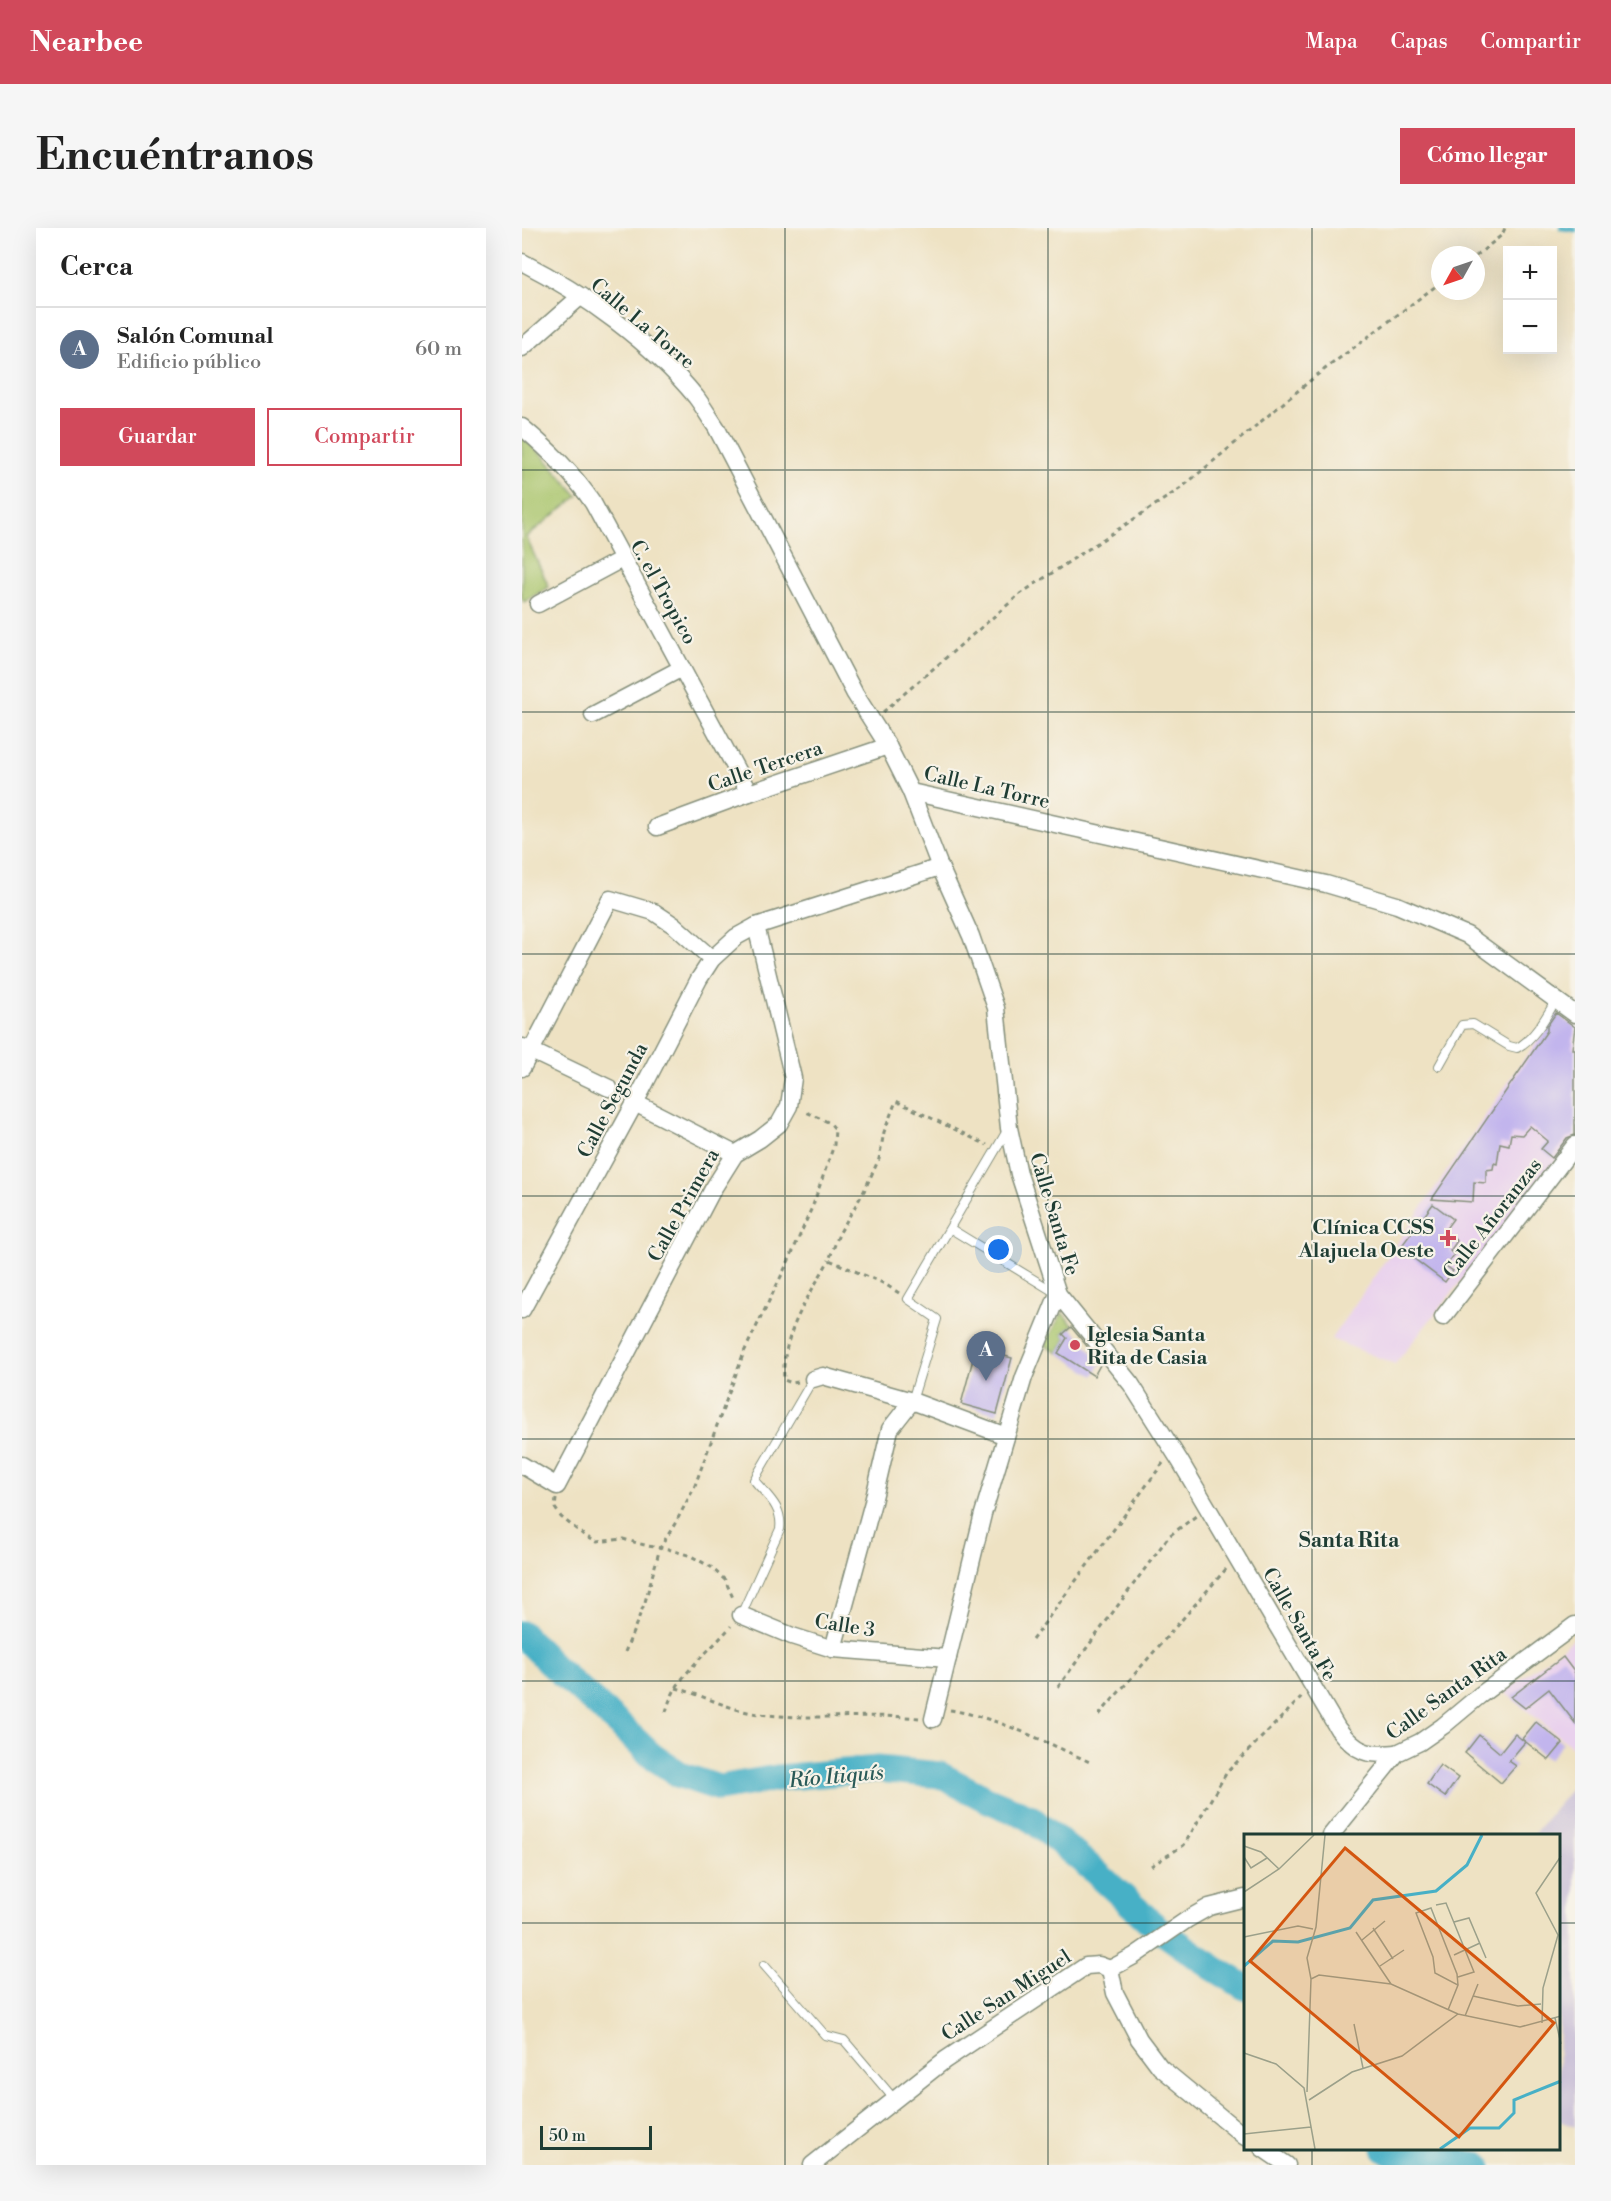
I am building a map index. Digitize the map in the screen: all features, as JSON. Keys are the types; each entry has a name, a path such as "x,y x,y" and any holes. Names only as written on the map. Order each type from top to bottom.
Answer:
{"street":[{"name":"Calle La Torre","path":"522,262 581,296 634,337 672,371 696,397 716,427 855,694 888,746 911,792 1326,884 1397,905 1467,935 1575,1014"},
{"path":"522,348 581,296"},
{"name":"C. el Tropico","path":"522,427 557,457 578,480 593,503 749,793"},
{"path":"538,604 622,559"},
{"path":"593,715 682,668"},
{"name":"Calle Tercera","path":"657,827 888,746"},
{"name":"Calle Santa Fe","path":"911,792 940,867 972,936 996,1008 1009,1128 1019,1174 1058,1294 1131,1384 1173,1449 1338,1729 1354,1748 1363,1752 1378,1755 1397,1753"},
{"path":"756,926 940,867"},
{"path":"522,1068 526,1049 610,899 654,912 675,926 712,959"},
{"name":"Calle Segunda","path":"522,1310 635,1103 699,979 712,959 736,938 756,926"},
{"name":"Calle Primera","path":"557,1486 713,1189 735,1154 779,1125 789,1106 793,1078 756,926"},
{"path":"526,1049 609,1088"},
{"path":"635,1103 735,1154"},
{"name":"Calle Añoranzas","path":"1443,1317 1575,1145"},
{"path":"934,1714 983,1514 1023,1377 1058,1294"},
{"path":"813,1379 823,1376 912,1401 1006,1436"},
{"path":"833,1649 873,1502 890,1429 912,1401"},
{"path":"522,1465 557,1486"},
{"name":"Calle 3","path":"741,1615 792,1636 833,1649 948,1659"},
{"name":"Calle Santa Rita","path":"1332,1834 1397,1753 1420,1742 1443,1726 1479,1696 1575,1625"},
{"path":"1244,1898 1209,1907 1110,1969 1115,1993 1138,2039 1160,2067 1244,2136"},
{"name":"Calle San Miguel","path":"812,2165 945,2060 1086,1966 1099,1965 1110,1969"},
{"path":"1265,2150 1287,2165"}],"lane":[{"path":"1439,1066 1462,1025 1473,1024 1509,1046 1517,1048 1525,1043 1556,1000"},
{"path":"912,1401 937,1319 908,1299 951,1230 1009,1128"},
{"path":"951,1230 1058,1294"},
{"path":"741,1615 780,1529 782,1518 777,1507 754,1480 813,1379"},
{"path":"764,1965 825,2035 844,2040 895,2100"}],"path":[{"path":"1485,249 1502,235 1505,228"},
{"path":"873,721 1020,594 1181,488 1317,375 1431,290"},
{"path":"813,1379 792,1383 784,1380 783,1363 792,1326 829,1260 839,1234 864,1191 879,1159 884,1132 896,1101 997,1149"},
{"path":"626,1652 645,1602 660,1548 694,1488 744,1352 790,1258 813,1205 834,1145 835,1129 830,1123 789,1106"},
{"path":"829,1260 883,1283 908,1299"},
{"path":"1032,1640 1173,1449"},
{"path":"557,1486 555,1508 561,1517 585,1536 597,1542 623,1539 691,1556 711,1567 725,1580 741,1615 714,1646 689,1669 670,1696 666,1712"},
{"path":"1058,1687 1169,1536 1207,1508"},
{"path":"1099,1715 1237,1556"},
{"path":"1151,1866 1184,1845 1227,1772 1312,1687"},
{"path":"676,1688 757,1714 805,1717 965,1713 997,1723 1092,1763"}],"shaded area":[{"name":"Clínica CCSS Alajuela Oeste","path":"1556,1013 1575,1027 1575,1138 1395,1364 1331,1339"},
{"path":"1575,1638 1575,1749 1504,1692"},
{"path":"1570,1790 1575,1794 1575,2127 1560,2121 1560,1834 1534,1834"}],"green space":[{"path":"522,437 542,455 578,496 526,537 549,587 524,602 522,597"},
{"path":"1062,1313 1073,1325 1063,1334 1067,1338 1058,1353 1045,1345"}],"building":[{"path":"1556,1013 1575,1027 1572,1049 1575,1049 1575,1135 1567,1138 1552,1158 1541,1149 1548,1141 1530,1126 1522,1135 1511,1134 1509,1145 1500,1143 1497,1164 1494,1163 1493,1169 1486,1170 1486,1183 1474,1182 1473,1202 1432,1199 1547,1031 1547,1026"},
{"path":"1433,1204 1453,1219 1444,1231 1457,1241 1450,1251 1454,1255 1446,1266 1453,1271 1445,1282 1400,1248"},
{"name":"Iglesia Santa Rita de Casia","path":"1071,1327 1101,1363 1094,1376 1058,1353 1067,1338 1063,1334"},
{"path":"976,1348 1012,1358 997,1414 961,1404"},
{"path":"1563,1657 1575,1673 1575,1723 1549,1689 1525,1708 1511,1697"},
{"path":"1536,1722 1563,1743 1549,1760 1522,1739"},
{"path":"1515,1734 1525,1742 1509,1761 1516,1766 1501,1783 1465,1753 1479,1735 1500,1753"},
{"path":"1440,1765 1458,1778 1445,1797 1427,1784"}],"waterway":[{"path":"1561,228 1575,230"},
{"name":"Río Itiquís","path":"522,1634 553,1666 652,1756 680,1775 719,1788 777,1778 878,1769 940,1775 986,1799 1029,1817 1090,1867 1156,1927 1212,1967 1244,1986"},
{"name":"Río Itiquís","path":"1388,2150 1393,2153 1478,2165"}],"place":[{"name":"Clínica CCSS Alajuela Oeste","path":"1448,1238"},
{"name":"Iglesia Santa Rita de Casia","path":"1075,1345"},
{"name":"Salón Comunal","path":"986,1381"}],"district":[{"name":"Santa Rita","path":"1349,1540"}]}
